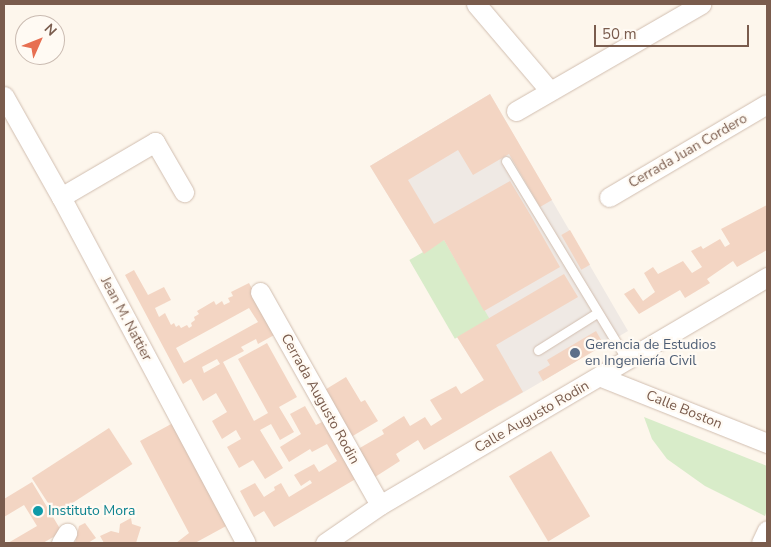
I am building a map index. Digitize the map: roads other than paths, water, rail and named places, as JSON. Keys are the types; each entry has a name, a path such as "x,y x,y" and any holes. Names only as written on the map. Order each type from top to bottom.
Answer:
{"street":[{"path":"476,4 550,91"},
{"path":"516,111 701,4"},
{"name":"Jean M. Nattier","path":"4,96 61,197 246,543"},
{"name":"Cerrada Juan Cordero","path":"609,197 767,104"},
{"path":"61,197 155,142 184,192"},
{"name":"Calle Augusto Rodin","path":"325,543 380,505 767,277"},
{"name":"Cerrada Augusto Rodin","path":"260,292 380,505"},
{"name":"Calle Boston","path":"600,377 767,443"},
{"path":"761,543 767,530"}],"lane":[{"path":"506,160 627,360"},
{"path":"538,350 598,312"}],"place":[{"name":"Gerencia de Estudios en Ingeniería Civil","path":"575,353"},
{"name":"Instituto Mora","path":"38,511"}]}
